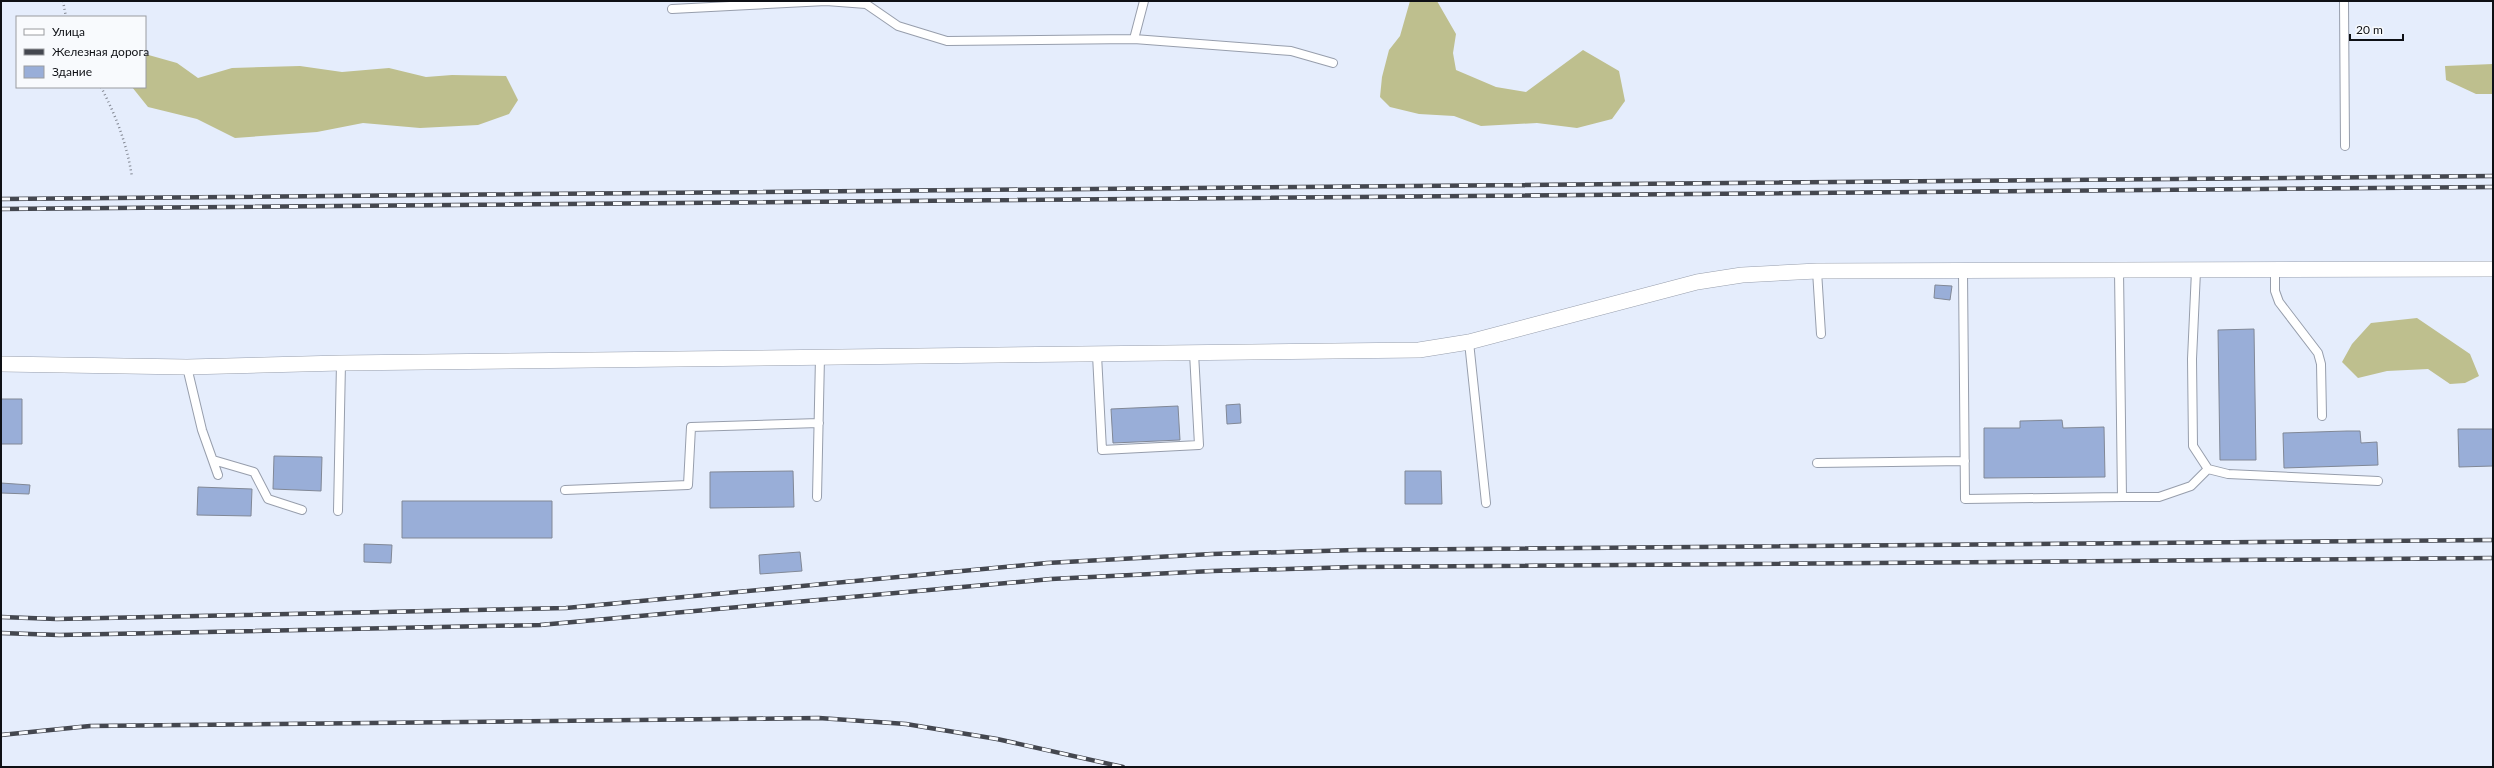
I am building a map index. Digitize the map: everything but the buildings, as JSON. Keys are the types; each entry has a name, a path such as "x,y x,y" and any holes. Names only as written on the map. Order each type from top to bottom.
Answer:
{"street":[{"path":"1,364 187,367 341,363 1419,350 1469,342 1697,282 1742,275 1817,271 1963,272 2493,269"}],"lane":[{"path":"672,9 826,1 866,4 898,26 948,40 1134,39 1291,51 1333,63"},
{"path":"1134,39 1144,1"},
{"path":"2344,1 2345,146"},
{"path":"2120,270 2122,497"},
{"path":"2196,270 2192,359 2193,446 2208,469 2228,474 2378,481"},
{"path":"2275,270 2275,292 2279,302 2318,353 2321,364 2322,416"},
{"path":"1817,271 1821,334"},
{"path":"1963,272 1965,499 2165,495 2190,486 2208,469"},
{"path":"1469,342 1486,504"},
{"path":"1097,355 1102,450 1199,445 1194,353"},
{"path":"818,496 820,357"},
{"path":"338,511 341,363"},
{"path":"187,367 202,430 218,475"},
{"path":"565,490 688,485 691,427 819,423"},
{"path":"213,460 254,472 268,500 302,510"},
{"path":"1817,463 1965,462"}],"path":[{"path":"63,1 66,16"},
{"path":"102,88 118,122 129,158 132,177"}],"green space":[{"path":"1410,1 1437,1 1456,34 1453,53 1456,70 1496,87 1526,92 1583,50 1619,71 1625,101 1612,119 1577,128 1537,123 1481,126 1454,116 1419,114 1390,107 1380,97 1382,77 1389,50 1400,36"},
{"path":"146,54 177,63 198,78 232,68 300,66 342,72 389,68 426,77 452,75 506,76 518,100 509,114 478,125 420,128 363,123 317,132 235,138 197,119 148,107 133,88 146,88"},
{"path":"2493,64 2493,94 2476,94 2446,80 2445,66"},
{"path":"2417,318 2470,354 2479,376 2465,383 2450,384 2428,369 2387,371 2358,378 2342,362 2352,344 2371,323"}],"railway":[{"path":"1,199 2493,176"},
{"path":"1,209 2493,187"},
{"path":"1,617 57,619 566,608 1047,563 1212,554 1356,550 2493,540"},
{"path":"1,633 59,635 540,625 1051,579 1212,571 1355,567 2493,558"},
{"path":"1,735 90,726 819,718 906,724 997,739 1123,767"}]}
